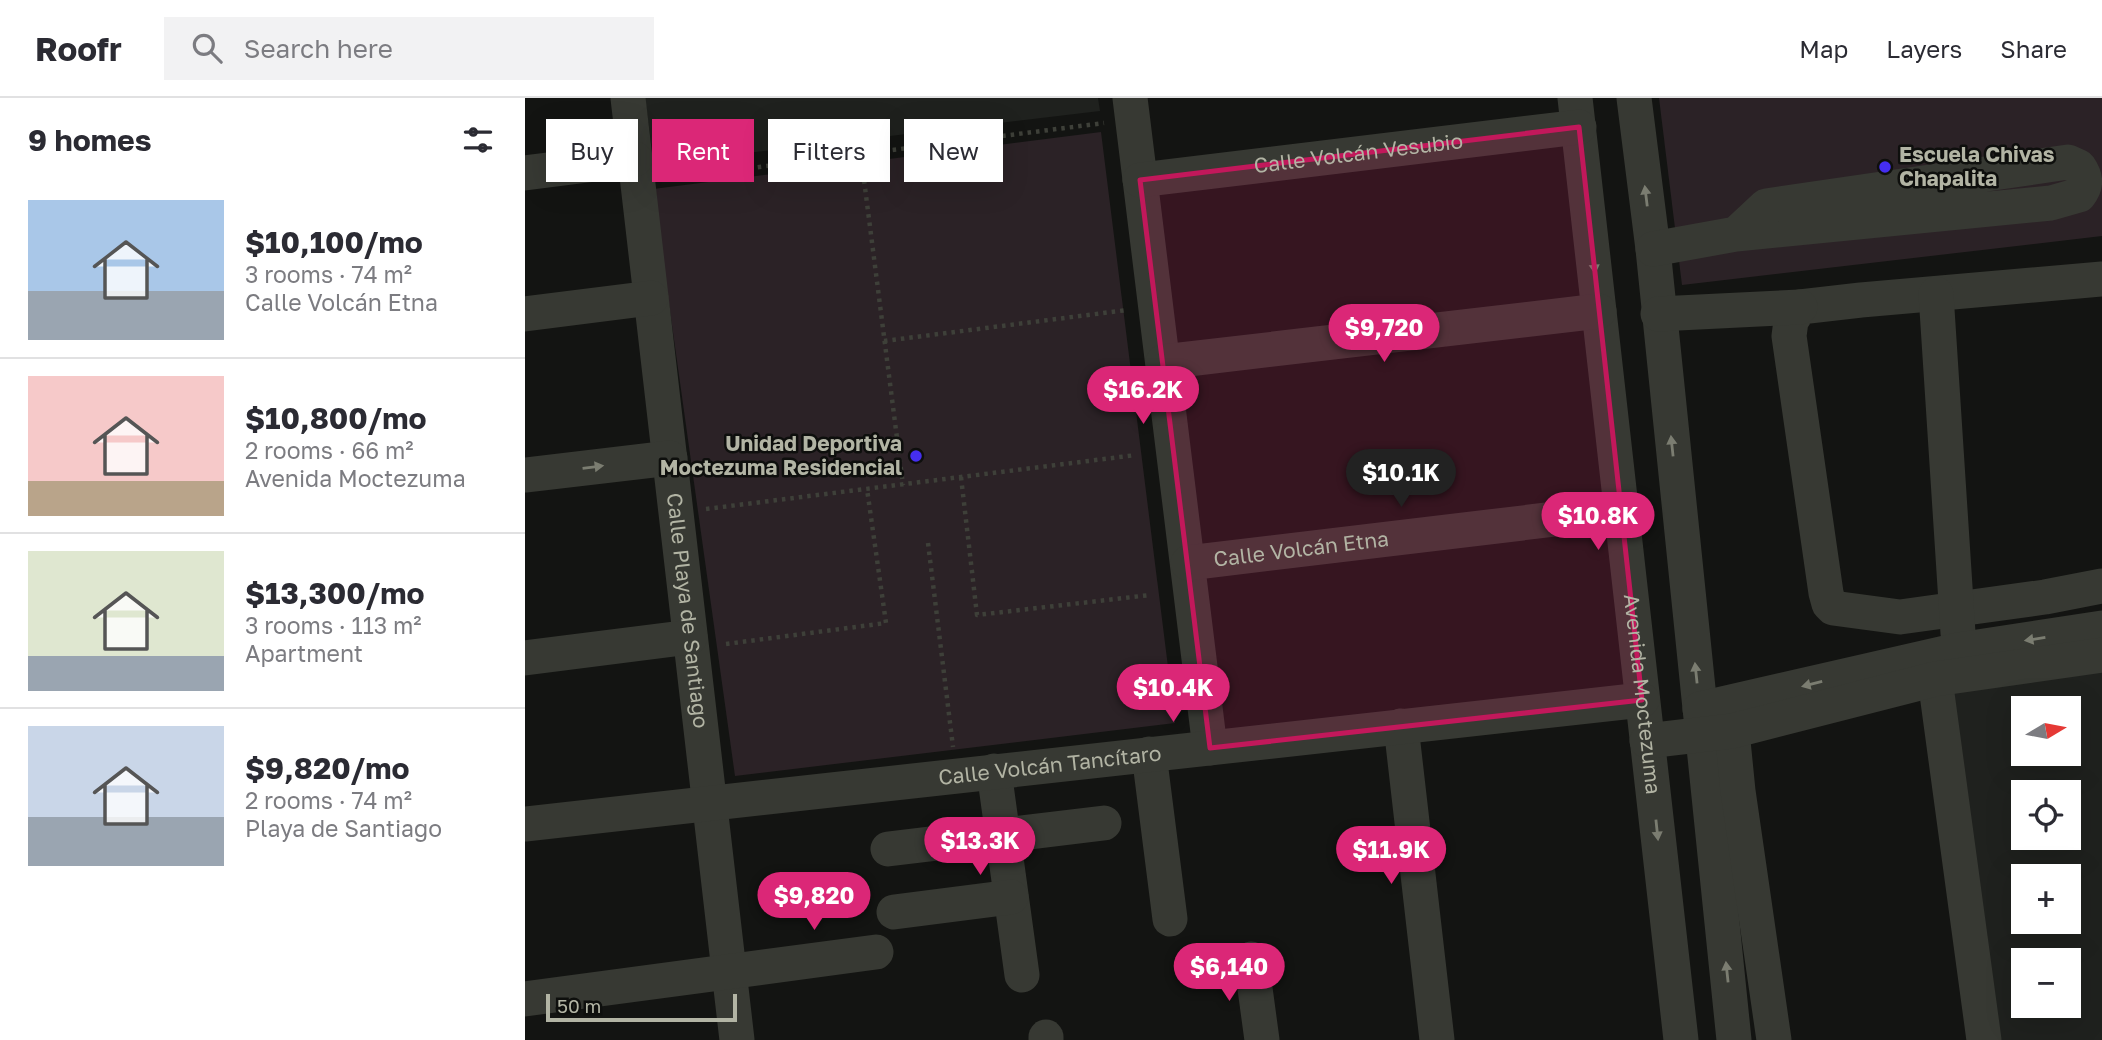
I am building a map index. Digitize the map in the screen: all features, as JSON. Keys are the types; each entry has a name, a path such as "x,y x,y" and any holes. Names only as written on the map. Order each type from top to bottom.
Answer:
{"street":[{"name":"Calle Playa de Santiago","path":"628,98 631,119"},
{"path":"1634,98 1653,249 1658,314 1711,725 1734,1040"},
{"path":"1132,108 1210,748"},
{"name":"Calle Volcán Vesubio","path":"1140,180 1577,113"},
{"name":"Avenida Moctezuma","path":"1577,113 1681,1040"},
{"path":"1653,249 1736,234 2050,203 2079,195 2085,178 2079,167 2068,162 1766,206 1736,234"},
{"path":"525,173 546,173"},
{"name":"Calle Playa de Santiago","path":"638,180 737,1040"},
{"path":"1658,314 1800,307 2102,279"},
{"path":"1936,294 1957,610 1952,668 1984,1040"},
{"path":"525,314 651,298"},
{"path":"1800,307 1791,321 1789,336 1829,604 1838,610 1900,617 2045,597 2102,586"},
{"path":"1163,362 1599,312"},
{"path":"525,475 670,458"},
{"name":"Calle Volcán Etna","path":"1188,563 1622,511"},
{"path":"1647,741 1952,668 2102,628"},
{"path":"525,658 690,637"},
{"path":"1952,668 2102,655"},
{"name":"Calle Volcán Tancítaro","path":"525,824 1643,700"},
{"path":"1711,725 1738,791 1774,1040"},
{"path":"1401,726 1437,1040"},
{"path":"1149,754 1170,919"},
{"path":"994,771 1022,975"},
{"path":"888,849 1104,823"},
{"path":"894,912 1011,897"},
{"path":"525,999 876,952"},
{"path":"1251,959 1262,1040"}],"path":[{"path":"638,171 1132,108"},
{"path":"864,182 902,485"},
{"path":"884,341 1156,306"},
{"path":"706,509 1136,455"},
{"path":"961,477 977,615 1150,595"},
{"path":"726,644 886,623 867,489"},
{"path":"928,543 956,775"}],"highlighted area":[{"path":"1579,127 1642,700 1210,748 1140,180"}],"shaded area":[{"path":"645,98 1098,98 1100,111 1003,123 1003,119 904,119 904,134 890,136 890,119 768,119 768,150 754,152 754,119 652,119 652,149"},
{"name":"Escuela Chivas Chapalita","path":"1659,98 2102,98 2102,236 1682,285"},
{"name":"Unidad Deportiva Moctezuma Residencial","path":"1101,132 1175,723 735,776 653,189 708,182 754,182 754,176 768,174 768,182 890,182 890,159 904,157 904,182 1003,182 1003,144"},
{"path":"2102,668 2102,1040 1994,1040 1953,685"}],"place":[{"name":"Escuela Chivas Chapalita","path":"1885,167"},
{"name":"Unidad Deportiva Moctezuma Residencial","path":"916,456"}]}
